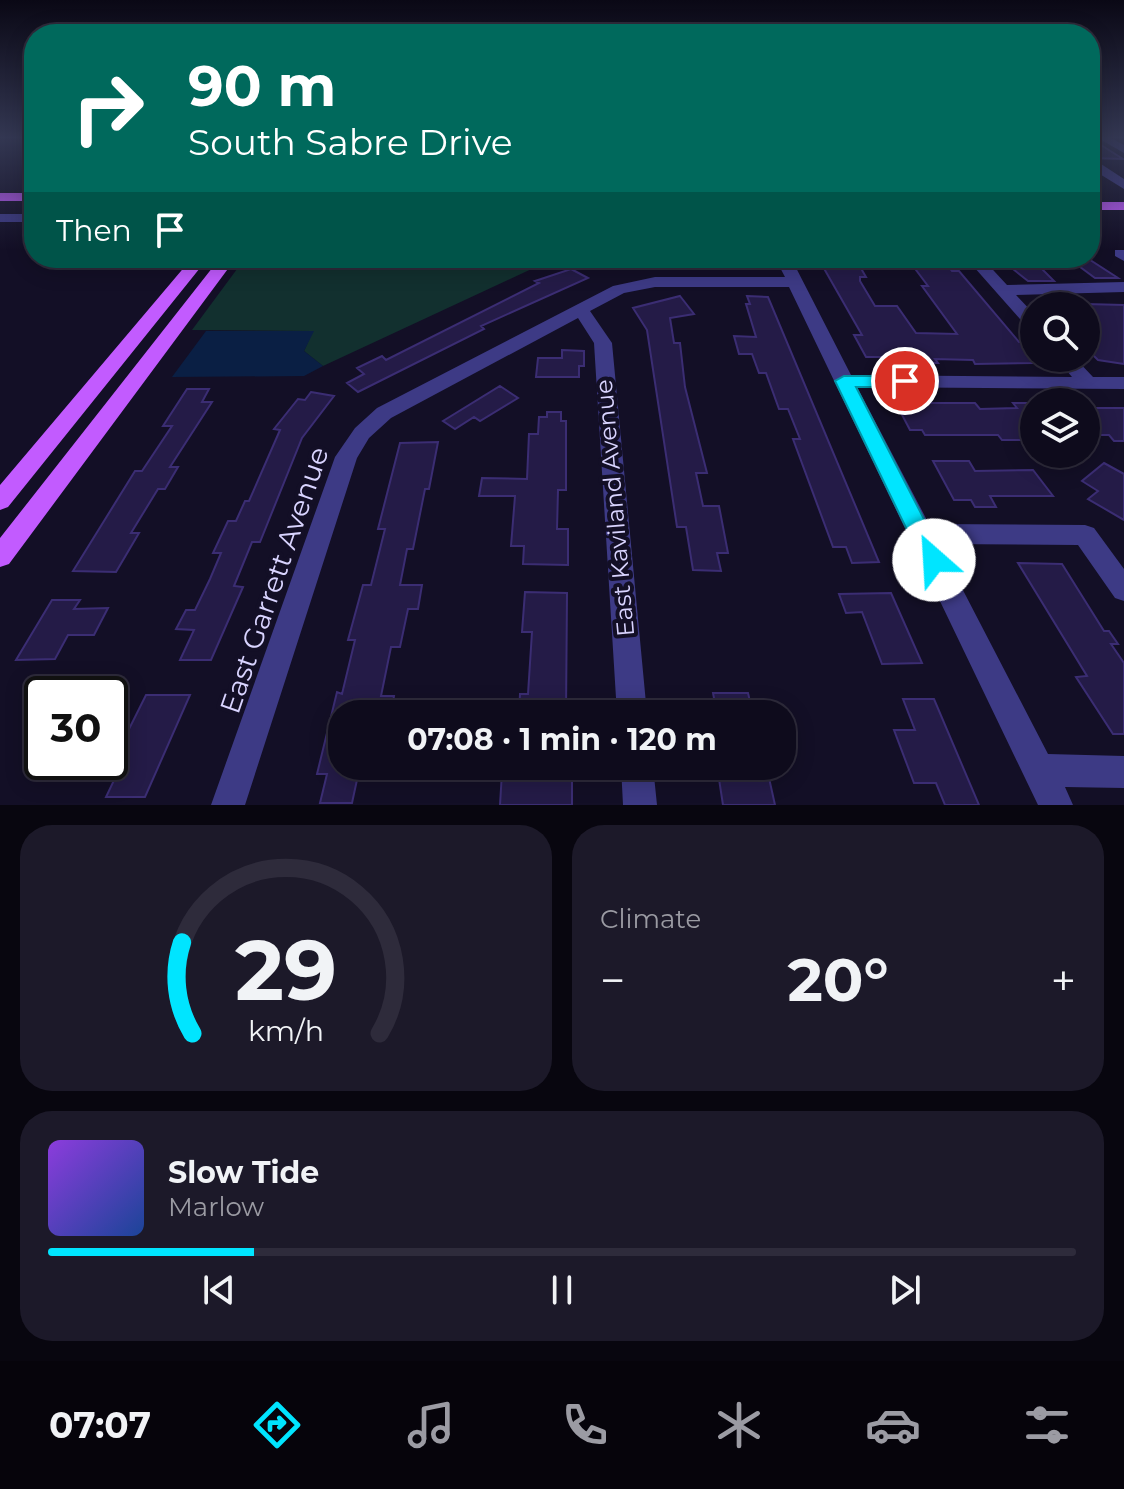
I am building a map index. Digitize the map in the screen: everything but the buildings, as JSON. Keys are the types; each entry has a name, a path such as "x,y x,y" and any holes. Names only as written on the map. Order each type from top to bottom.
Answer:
{"main road":[{"path":"0,197 24,197"},
{"path":"1100,197 1124,197"},
{"path":"0,207 24,206"},
{"path":"1100,206 1124,206"},
{"path":"0,501 192,268"},
{"path":"0,557 220,268"}],"street":[{"path":"0,229 7,218"},
{"path":"788,268 1056,805"},
{"path":"983,268 1020,309"},
{"name":"East Garrett Avenue","path":"228,805 346,457 362,433 384,413 579,309 641,282 795,282"},
{"path":"1003,290 1124,287"},
{"name":"East Kaviland Avenue","path":"579,309 592,322 603,343 631,700"},
{"path":"1078,372 1088,383"},
{"path":"844,381 1124,383"},
{"path":"921,534 1085,535 1124,590"},
{"path":"1039,770 1124,772"},
{"path":"638,780 640,805"}],"green space":[{"path":"238,268 534,268 323,366 304,351 313,331 192,330"}],"water":[{"path":"206,331 314,331 304,351 323,366 304,376 172,377"}],"route":[{"path":"905,381 844,381 934,560"}]}
